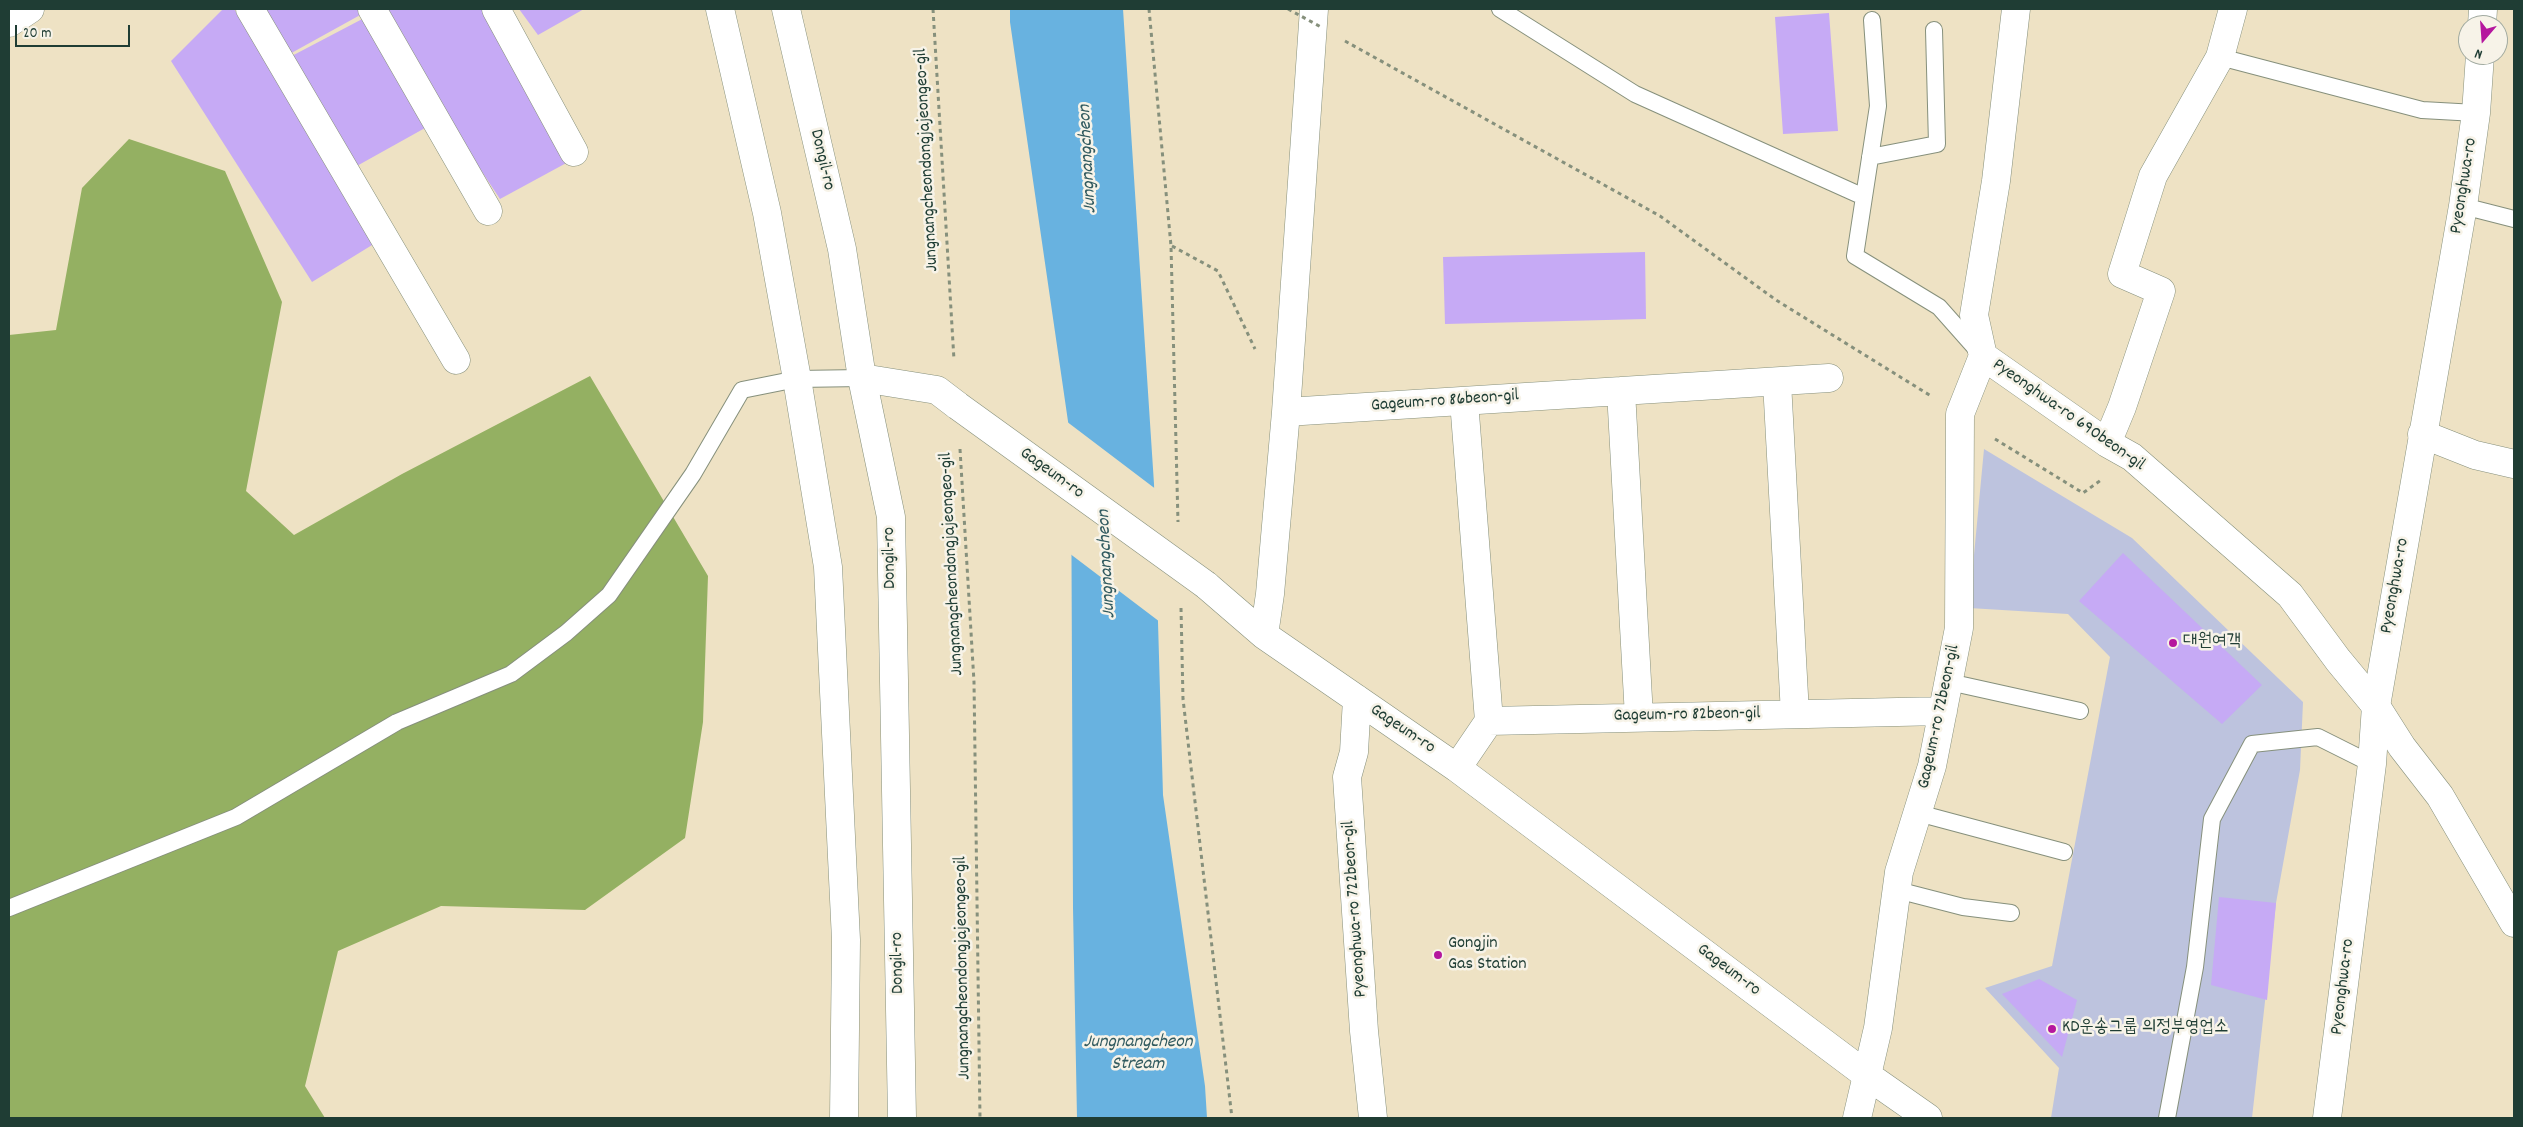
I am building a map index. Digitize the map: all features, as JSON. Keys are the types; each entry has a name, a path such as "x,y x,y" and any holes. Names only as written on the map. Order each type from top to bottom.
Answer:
{"street":[{"path":"9,22 30,9"},
{"path":"250,9 456,360"},
{"path":"372,9 488,211"},
{"path":"496,9 574,152"},
{"path":"720,9 767,213 798,379 828,567 846,940 844,1118"},
{"name":"Dongil-ro","path":"786,9 842,249 862,378 891,517 902,1118"},
{"name":"Pyeonghwa-ro 690beon-gil","path":"2016,9 1996,181 1974,315 1983,356 2107,442 2132,457 2290,595 2338,660 2376,706 2402,747 2440,796 2514,923"},
{"path":"2107,442 2122,407 2161,291 2122,274 2153,176 2220,57 2233,9"},
{"path":"1264,635 1270,594 1286,412 1317,18"},
{"name":"Pyeonghwa-ro","path":"2327,1118 2372,764 2376,706 2463,206 2476,113 2479,65"},
{"name":"Gageum-ro 72beon-gil","path":"1857,1118 1878,1028 1899,872 1932,766 1959,628 1960,414 1983,356"},
{"name":"Gageum-ro","path":"862,378 937,390 1206,585 1264,635 1457,768 1868,1076 1928,1118"},
{"name":"Gageum-ro 86beon-gil","path":"1286,412 1829,378"},
{"path":"1777,382 1795,714"},
{"path":"1621,391 1639,717"},
{"path":"1457,768 1489,721 1464,401"},
{"path":"2422,434 2475,455 2514,464"},
{"name":"Pyeonghwa-ro 722beon-gil","path":"1356,699 1354,752 1347,777 1364,1032 1374,1118"},
{"name":"Gageum-ro 82beon-gil","path":"1489,721 1943,711"}],"lane":[{"path":"1500,9 1635,94 1864,197"},
{"path":"1872,20 1878,106 1855,256 1939,307 1983,356"},
{"path":"1870,157 1937,144 1934,30"},
{"path":"2220,57 2422,110 2476,113"},
{"path":"2463,206 2514,219"},
{"path":"9,908 236,817 397,722 511,674 566,633 608,595 693,474 742,390 798,379 862,378"},
{"path":"1949,682 2080,711"},
{"path":"2167,1118 2195,967 2212,819 2252,744 2318,737 2372,764"},
{"path":"1918,813 2064,852"},
{"path":"1897,890 1963,907 2010,913"}],"path":[{"name":"Jungnangcheondongjajeongeo-gil","path":"933,9 955,365"},
{"path":"1288,9 1317,18 1329,32"},
{"path":"1336,36 1660,216 1776,300 2083,493 2132,457"},
{"path":"1171,246 1218,271 1256,350"},
{"name":"Jungnangcheondongjajeongeo-gil","path":"960,444 974,682 980,1118"}],"shaded area":[{"name":"KD운송그룹 의정부영업소","path":"1984,449 2132,538 2303,702 2300,770 2276,903 2252,1118 2051,1118 2059,1068 1985,988 2052,966 2110,657 2068,614 1969,608"}],"green space":[{"path":"129,139 225,171 282,302 246,491 294,535 402,474 590,376 708,576 703,722 685,838 585,910 441,906 338,951 305,1086 325,1118 9,1118 9,335 56,330 82,188"}],"water":[{"name":"Jungnangcheon Stream","path":"1010,9 1123,9 1154,484 1163,795 1205,1086 1207,1118 1077,1118 1073,908 1071,442 1010,22"}],"pier":[{"path":"1066,421 1157,490 1160,622 1069,553 1069,442"}],"building":[{"path":"223,9 234,9 306,118 377,242 312,282 171,61"},
{"path":"258,9 359,9 362,14 286,56"},
{"path":"386,9 492,9 570,161 500,199 439,107"},
{"path":"519,9 584,9 538,35"},
{"path":"1829,13 1838,131 1783,134 1775,17"},
{"path":"368,16 434,123 355,167 286,59"},
{"path":"1645,252 1646,319 1445,324 1443,257"},
{"name":"대원여객","path":"2123,553 2262,685 2222,724 2079,601"},
{"path":"2219,897 2276,903 2267,1000 2211,985"},
{"name":"KD운송그룹 의정부영업소","path":"2039,979 2077,1000 2062,1057 2002,994"}],"place":[{"name":"대원여객","path":"2173,643"},
{"name":"Gongjin Gas Station","path":"1438,955"},
{"name":"KD운송그룹 의정부영업소","path":"2052,1029"}],"water label":[{"name":"Jungnangcheon","path":"1089,159"},
{"name":"Jungnangcheon","path":"1108,564"}]}
